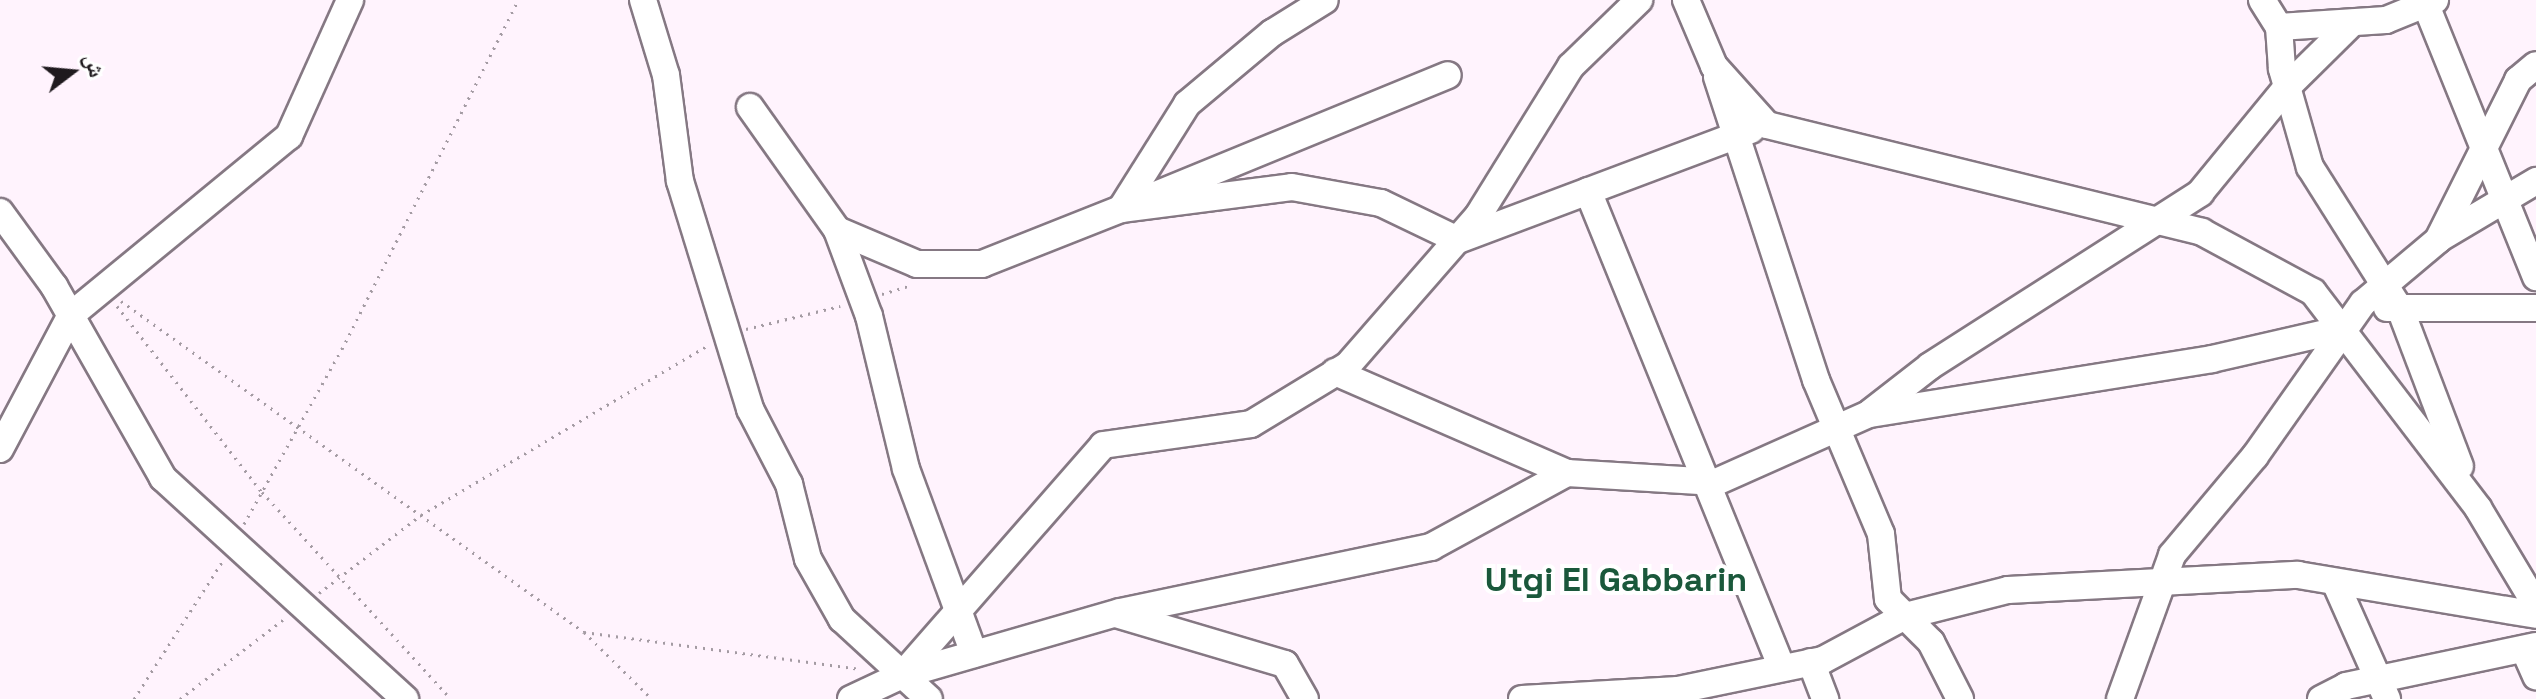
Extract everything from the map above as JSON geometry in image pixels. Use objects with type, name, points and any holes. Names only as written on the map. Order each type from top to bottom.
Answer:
[{"type":"street","points":[[0,449],[71,315],[102,287],[212,206],[289,136],[350,0]]},
{"type":"street","points":[[643,0],[666,75],[680,181],[758,429],[789,484],[816,578],[842,619],[929,699]]},
{"type":"street","points":[[1121,209],[1187,104],[1272,33],[1325,0]]},
{"type":"street","points":[[902,675],[959,615],[1103,445],[1251,424],[1335,372],[1458,240],[1571,66],[1639,0]]},
{"type":"street","points":[[1686,0],[1714,66],[1836,428],[1881,534],[1888,599],[1931,642],[1960,699]]},
{"type":"street","points":[[2262,0],[2279,27],[2287,87],[2310,167],[2401,311],[2478,508]]},
{"type":"street","points":[[2279,27],[2386,20],[2428,2],[2483,149],[2536,277]]},
{"type":"street","points":[[1869,414],[1930,366],[2200,193],[2287,87],[2352,23]]},
{"type":"street","points":[[2438,240],[2518,80],[2536,65]]},
{"type":"street","points":[[1714,66],[1767,125]]},
{"type":"street","points":[[837,230],[917,264],[982,264],[1448,75]]},
{"type":"street","points":[[750,107],[837,230],[863,300],[906,469],[974,654]]},
{"type":"street","points":[[1121,209],[1292,187],[1381,203],[1458,240],[1767,125],[2202,232],[2313,292],[2401,311],[2536,308]]},
{"type":"street","points":[[2120,699],[2172,555],[2255,456],[2363,303],[2384,282],[2438,240],[2502,195],[2536,181]]},
{"type":"street","points":[[1588,191],[1703,481],[1782,668]]},
{"type":"street","points":[[0,212],[71,315],[163,478],[405,699]]},
{"type":"street","points":[[2313,292],[2478,508],[2536,605]]},
{"type":"street","points":[[1335,372],[1567,473],[1716,482],[1869,414],[2212,359],[2343,329]]},
{"type":"street","points":[[851,699],[902,675],[1114,614],[1431,547],[1567,473]]},
{"type":"street","points":[[1522,699],[1741,688],[1782,668],[1811,662],[1905,616],[2008,590],[2298,575],[2536,615]]},
{"type":"street","points":[[2335,582],[2383,689]]},
{"type":"street","points":[[1114,614],[1285,664],[1305,699]]},
{"type":"street","points":[[2321,699],[2383,689],[2530,648],[2536,676]]},
{"type":"street","points":[[1811,662],[1825,699]]},
{"type":"path","points":[[134,699],[234,542],[298,428],[518,0]]},
{"type":"path","points":[[180,699],[421,515],[728,334],[923,282]]},
{"type":"path","points":[[102,287],[584,632],[652,699]]},
{"type":"path","points":[[102,287],[262,492],[451,699]]},
{"type":"path","points":[[584,632],[902,675]]},
{"type":"district","name":"Utgi El Gabbarin","points":[[1616,580]]}]
